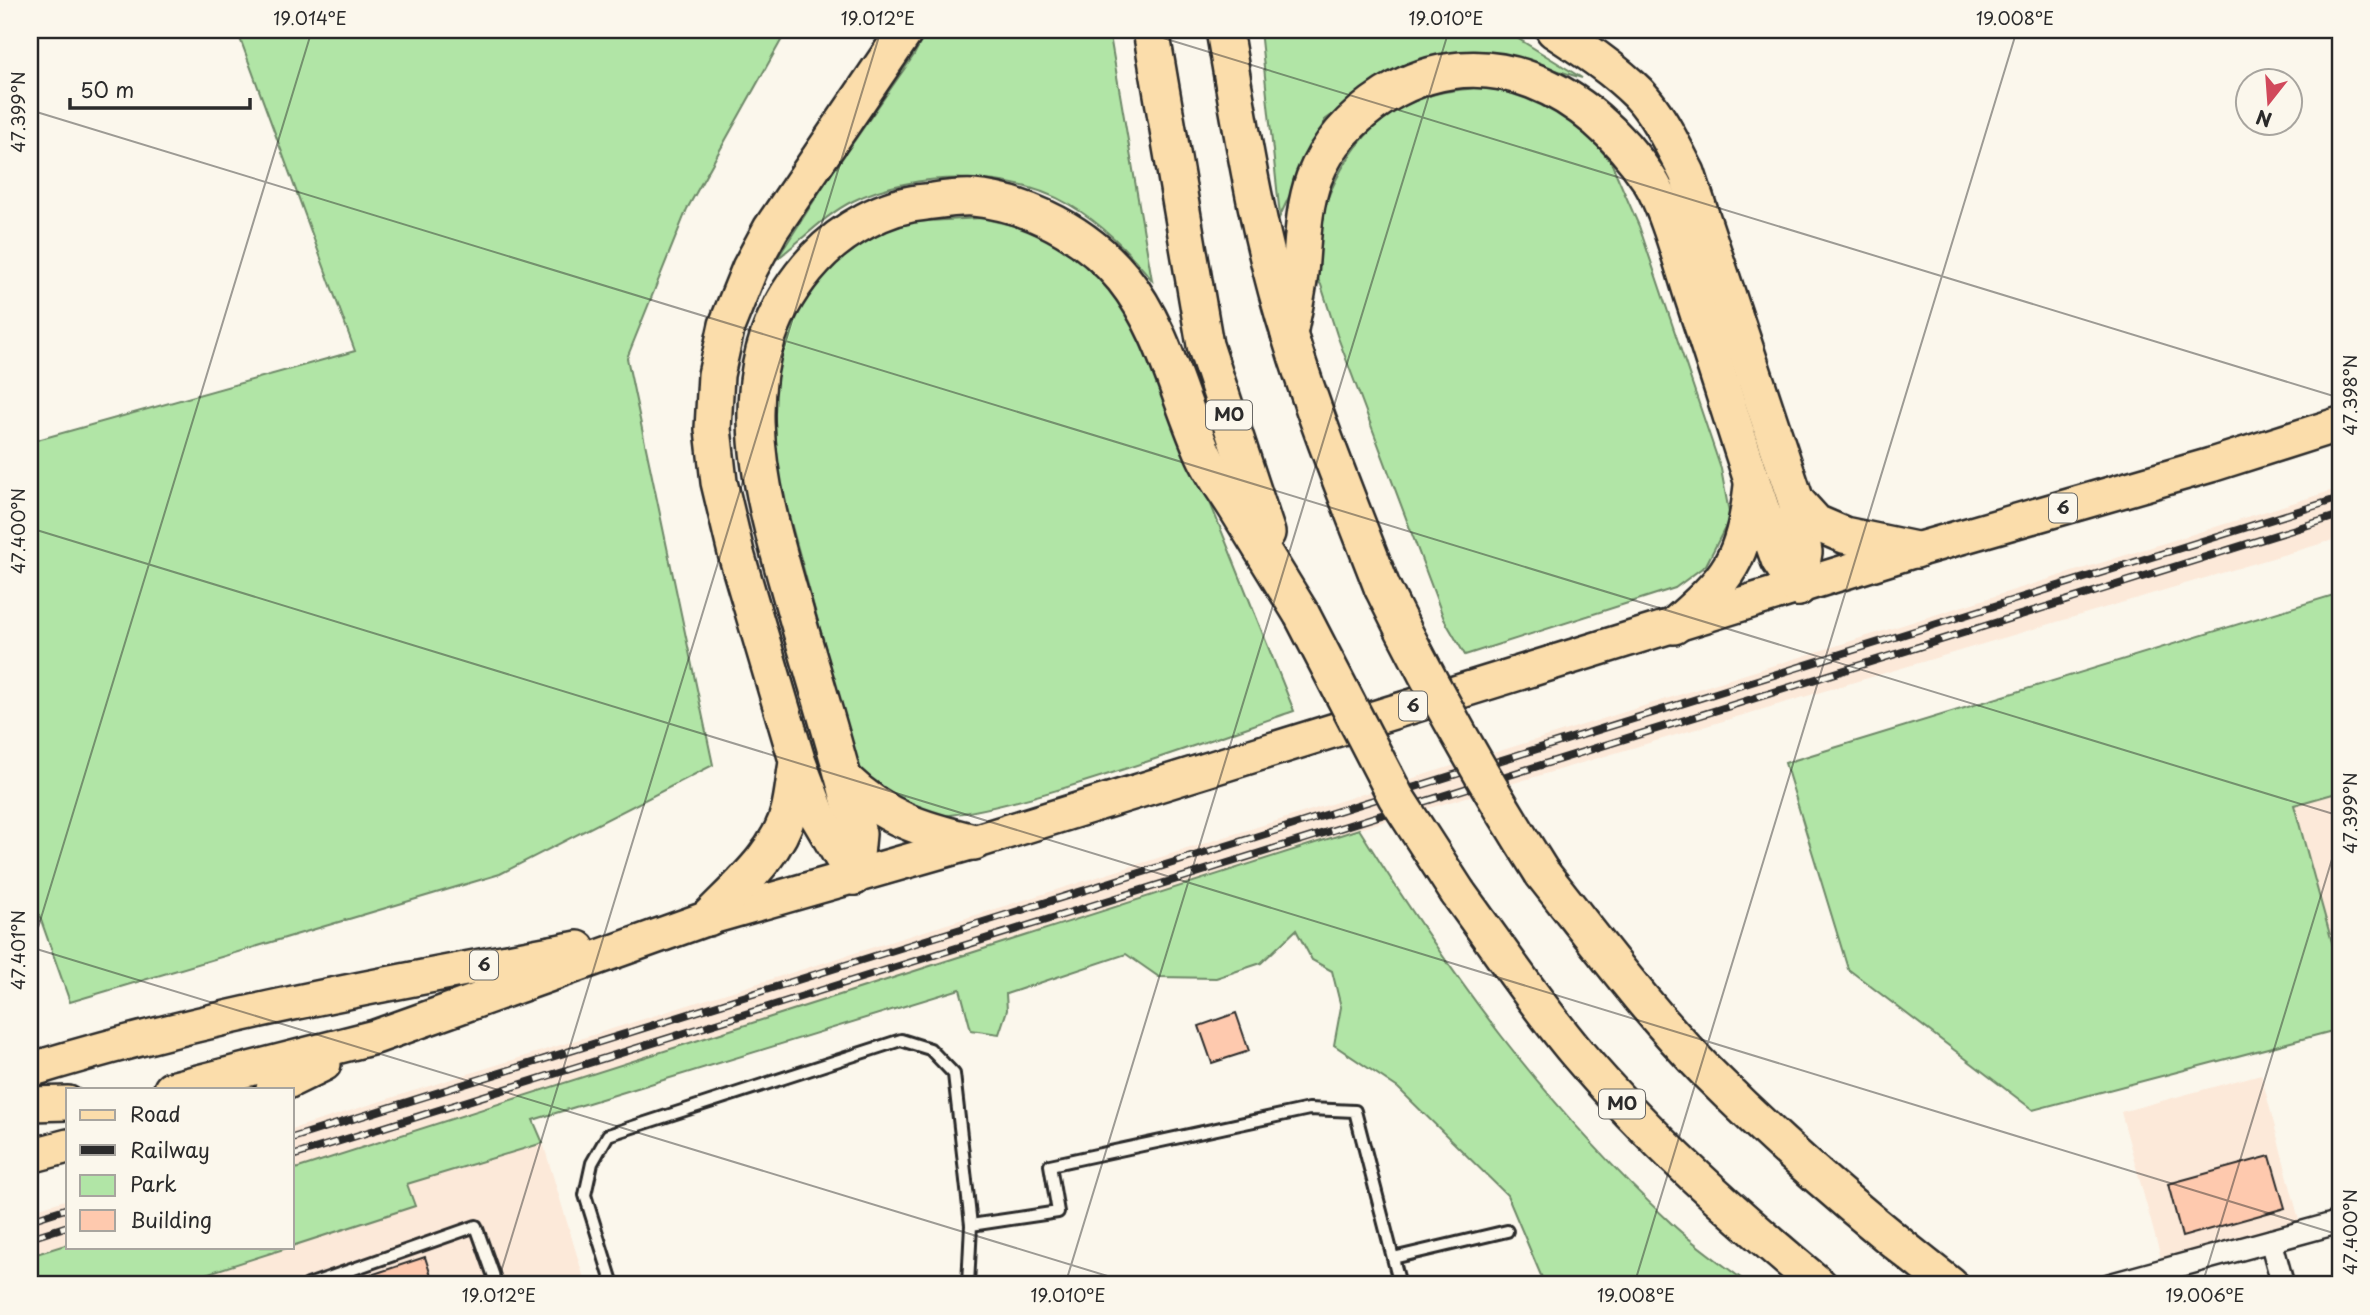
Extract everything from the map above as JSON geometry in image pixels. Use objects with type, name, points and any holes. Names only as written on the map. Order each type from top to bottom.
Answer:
[{"type":"highway","points":[[854,877],[819,818],[797,760],[737,557],[719,482],[713,429],[716,375],[727,326],[750,268],[771,229],[883,69],[906,30]]},
{"type":"highway","name":"M0","points":[[1152,30],[1205,345],[1270,543],[1302,615],[1396,797],[1458,893],[1575,1051],[1630,1112],[1721,1200],[1819,1285]]},
{"type":"highway","points":[[1224,30],[1247,166],[1289,334],[1320,429],[1382,587],[1430,685],[1484,782],[1542,873],[1622,973],[1708,1072],[1794,1155],[1950,1285]]},
{"type":"highway","points":[[1554,30],[1600,61],[1639,94],[1664,128],[1687,173],[1796,501],[1804,552],[1798,587]]},
{"type":"highway","points":[[1289,334],[1300,273],[1303,221],[1315,177],[1347,125],[1370,105],[1421,77],[1489,70],[1524,77],[1558,91],[1603,122],[1650,180],[1680,257],[1779,560],[1798,587]]},
{"type":"highway","points":[[854,877],[858,834],[845,780],[764,503],[755,443],[756,390],[764,351],[781,305],[802,274],[832,242],[876,216],[916,202],[971,198],[1007,205],[1080,238],[1123,279],[1148,320],[1168,360],[1205,458],[1302,615]]},
{"type":"highway","points":[[1674,626],[1711,594],[1737,558],[1748,524],[1752,479]]},
{"type":"highway","points":[[1796,501],[1815,523],[1844,535],[1916,550]]},
{"type":"highway","points":[[694,924],[754,871],[776,841],[789,813],[797,760]]},
{"type":"highway","points":[[845,780],[886,813],[922,830],[975,842]]},
{"type":"main road","name":"6","points":[[175,1088],[375,1037],[694,924],[975,842],[1916,550],[2340,424]]},
{"type":"main road","name":"6","points":[[30,1070],[110,1045],[352,989],[694,924]]},
{"type":"main road","points":[[275,1088],[375,1037]]},
{"type":"main road","points":[[30,1104],[66,1103]]},
{"type":"main road","points":[[30,1156],[66,1147]]},
{"type":"street","points":[[2109,1285],[2340,1222]]},
{"type":"street","points":[[2271,1241],[2284,1285]]},
{"type":"lane","points":[[613,1285],[585,1195],[592,1163],[608,1135],[901,1040],[930,1049],[954,1074],[971,1225],[968,1285]]},
{"type":"lane","points":[[971,1225],[1058,1212],[1049,1165],[1309,1109],[1355,1111],[1400,1285]]},
{"type":"lane","points":[[308,1285],[476,1226],[497,1285]]},
{"type":"lane","points":[[1393,1258],[1507,1231]]},
{"type":"shaded area","points":[[2340,488],[2340,538],[1359,829],[294,1169],[294,1128]]},
{"type":"shaded area","points":[[2340,792],[2340,971],[2294,805]]},
{"type":"shaded area","points":[[2261,1074],[2299,1220],[2161,1258],[2121,1112]]},
{"type":"shaded area","points":[[543,1143],[586,1285],[171,1285],[285,1248],[294,1248],[294,1245],[415,1206],[407,1184]]},
{"type":"shaded area","points":[[66,1200],[66,1245],[30,1256],[30,1211]]},
{"type":"green space","points":[[237,30],[787,30],[687,209],[627,358],[713,765],[500,874],[70,1002],[30,889],[30,442],[355,351]]},
{"type":"green space","points":[[927,30],[1109,30],[1152,280],[1114,239],[1070,205],[1019,185],[991,180],[933,180],[877,191],[843,206],[777,259],[827,180],[914,55]]},
{"type":"green space","points":[[1260,30],[1504,30],[1582,78],[1519,59],[1443,54],[1380,80],[1325,120],[1280,216]]},
{"type":"green space","points":[[1480,87],[1528,96],[1580,125],[1611,162],[1639,226],[1721,469],[1730,518],[1706,565],[1675,588],[1465,655],[1444,619],[1337,335],[1321,285],[1307,261],[1323,208],[1334,183],[1363,138],[1405,105],[1438,93]]},
{"type":"green space","points":[[981,218],[1050,234],[1120,295],[1147,346],[1294,711],[1159,758],[1040,795],[944,816],[917,814],[882,794],[857,764],[776,468],[771,404],[783,346],[807,293],[854,242],[911,222]]},
{"type":"green space","points":[[2340,593],[2340,792],[2294,805],[2340,971],[2340,1029],[2033,1110],[1848,969],[1785,763]]},
{"type":"green space","points":[[1359,829],[1464,987],[1541,1085],[1625,1178],[1671,1223],[1750,1285],[1545,1285],[1507,1195],[1398,1088],[1334,1045],[1341,1007],[1332,971],[1312,960],[1296,930],[1261,963],[1216,978],[1159,977],[1126,954],[1006,994],[1007,1010],[999,1034],[971,1030],[960,989],[533,1120],[543,1143],[407,1184],[415,1206],[294,1245],[294,1169]]},
{"type":"green space","points":[[66,1245],[66,1248],[287,1248],[171,1285],[30,1285],[30,1256]]},
{"type":"building","points":[[1236,1013],[1249,1051],[1212,1063],[1199,1026]]},
{"type":"building","points":[[2270,1156],[2285,1208],[2182,1237],[2168,1184]]},
{"type":"building","points":[[425,1257],[434,1285],[351,1285],[350,1282]]},
{"type":"railway","points":[[294,1137],[2340,498]]},
{"type":"railway","points":[[294,1155],[2340,515]]},
{"type":"railway","points":[[30,1220],[66,1209]]},
{"type":"railway","points":[[30,1238],[66,1227]]}]
